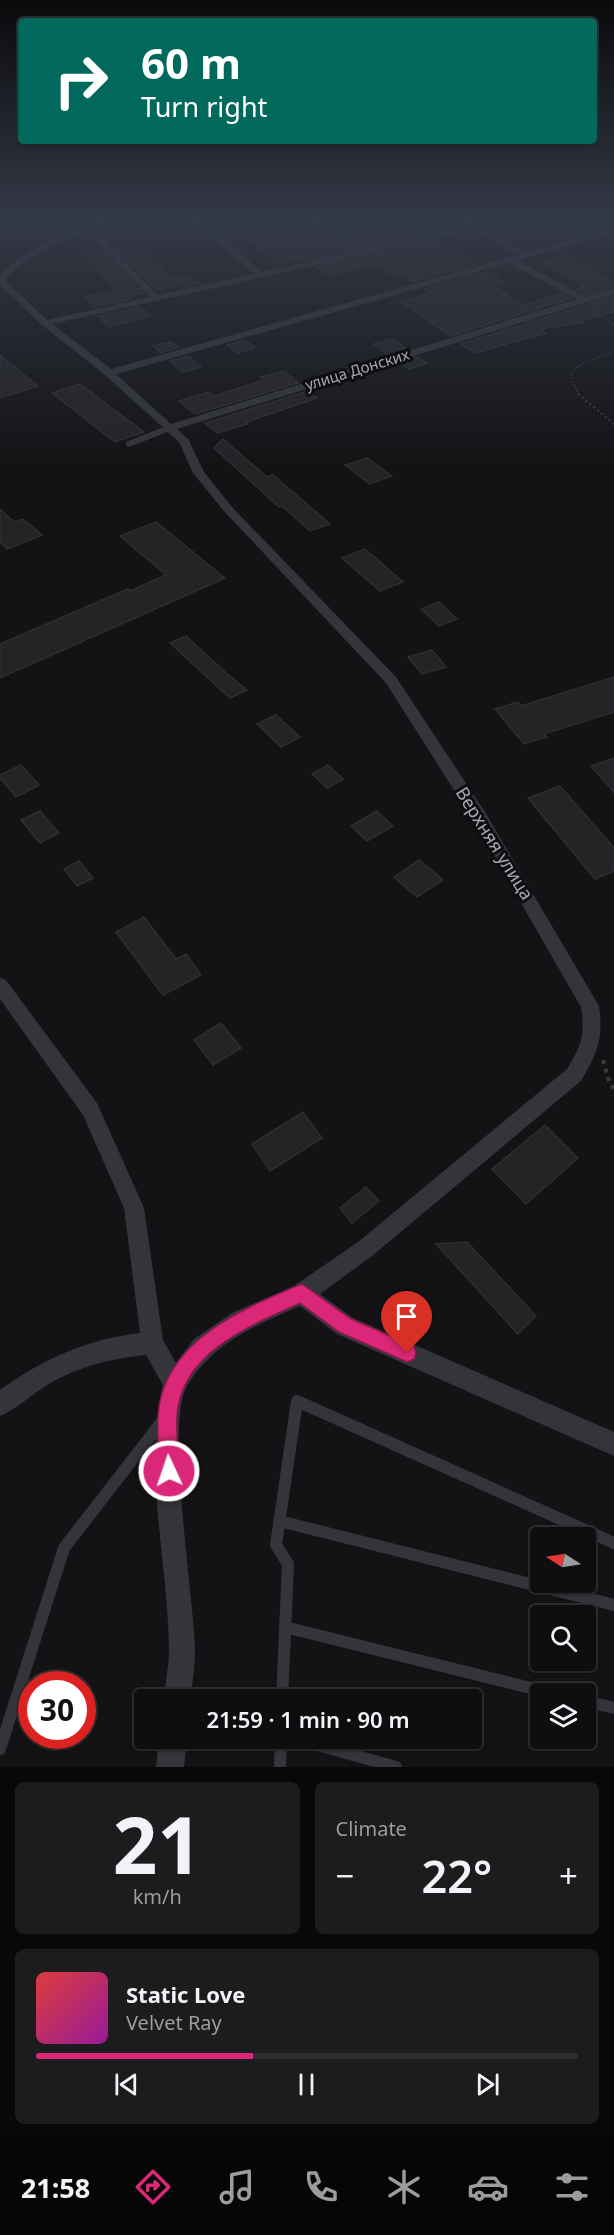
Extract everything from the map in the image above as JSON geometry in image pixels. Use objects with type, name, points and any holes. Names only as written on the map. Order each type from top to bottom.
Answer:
[{"type":"street","name":"Верхняя улица","points":[[21,299],[109,373],[184,441],[199,473],[227,508],[391,680],[479,816],[539,915],[590,1006],[592,1015],[594,1042],[574,1075],[365,1249],[302,1293],[240,1321],[202,1347],[175,1383]]},
{"type":"street","points":[[45,322],[139,299]]},
{"type":"street","points":[[109,373],[369,299]]},
{"type":"street","name":"улица Донских","points":[[169,428],[583,300]]},
{"type":"street","points":[[0,985],[90,1108],[134,1208],[152,1343],[175,1383],[168,1414],[167,1448],[182,1651],[178,1689]]},
{"type":"street","points":[[302,1293],[345,1326],[614,1444]]},
{"type":"street","points":[[0,1404],[27,1383],[65,1363],[101,1350],[152,1343]]},
{"type":"street","points":[[170,1767],[172,1749]]},
{"type":"lane","points":[[129,444],[169,428]]},
{"type":"lane","points":[[282,1689],[288,1564],[276,1545],[297,1401],[614,1543]]},
{"type":"lane","points":[[0,1749],[64,1548],[168,1414]]},
{"type":"lane","points":[[279,1521],[614,1605]]},
{"type":"lane","points":[[285,1627],[530,1688]]},
{"type":"lane","points":[[596,1704],[614,1708]]},
{"type":"lane","points":[[280,1749],[280,1767]]},
{"type":"lane","points":[[332,1749],[396,1767]]},
{"type":"path","points":[[583,300],[614,324]]},
{"type":"path","points":[[614,351],[578,366],[571,373],[570,384],[581,398],[614,424]]},
{"type":"building","points":[[87,299],[129,299],[93,307]]},
{"type":"building","points":[[409,299],[515,299],[525,305],[542,299],[566,299],[450,336],[401,302]]},
{"type":"building","points":[[603,299],[614,299],[614,312],[582,320],[584,322],[540,329],[546,333],[475,353],[461,344]]},
{"type":"building","points":[[140,307],[151,316],[108,327],[99,316]]},
{"type":"building","points":[[392,339],[407,349],[388,355],[373,344]]},
{"type":"building","points":[[245,340],[255,348],[237,353],[227,345]]},
{"type":"building","points":[[171,342],[179,347],[161,353],[153,346]]},
{"type":"building","points":[[0,355],[38,386],[0,398]]},
{"type":"building","points":[[189,356],[201,367],[182,372],[170,361]]},
{"type":"building","points":[[418,357],[427,363],[409,369],[400,363]]},
{"type":"building","points":[[284,371],[298,383],[195,414],[179,401],[209,392],[214,396],[264,380],[261,377]]},
{"type":"building","points":[[80,384],[144,432],[115,442],[52,393]]},
{"type":"building","points":[[308,391],[317,398],[246,422],[248,424],[217,433],[205,423]]},
{"type":"building","points":[[223,439],[267,477],[273,475],[330,524],[310,531],[282,506],[279,507],[214,448]]},
{"type":"building","points":[[367,458],[392,476],[370,484],[345,465]]},
{"type":"building","points":[[0,509],[14,522],[23,519],[42,535],[7,549],[0,542]]},
{"type":"building","points":[[156,522],[225,578],[0,678],[0,644],[166,575],[120,536]]},
{"type":"building","points":[[365,549],[403,582],[380,591],[342,558]]},
{"type":"building","points":[[439,602],[457,619],[439,626],[421,609]]},
{"type":"building","points":[[186,636],[247,690],[230,698],[170,643]]},
{"type":"building","points":[[432,650],[446,667],[422,674],[408,657]]},
{"type":"building","points":[[614,677],[614,712],[544,734],[547,737],[524,744],[495,709],[518,702],[521,706]]},
{"type":"building","points":[[276,715],[300,737],[281,747],[257,724]]},
{"type":"building","points":[[614,758],[614,792],[591,766]]},
{"type":"building","points":[[21,765],[39,785],[16,797],[0,775]]},
{"type":"building","points":[[328,765],[343,779],[327,788],[312,774]]},
{"type":"building","points":[[560,786],[614,848],[614,871],[595,879],[528,798]]},
{"type":"building","points":[[40,811],[59,833],[40,843],[21,820]]},
{"type":"building","points":[[377,811],[393,826],[367,841],[351,826]]},
{"type":"building","points":[[419,860],[443,880],[417,897],[394,877]]},
{"type":"building","points":[[79,861],[93,878],[77,886],[64,869]]},
{"type":"building","points":[[144,917],[176,959],[186,954],[201,975],[163,995],[116,932]]},
{"type":"building","points":[[221,1023],[241,1048],[213,1065],[194,1040]]},
{"type":"building","points":[[303,1112],[322,1138],[270,1171],[252,1144]]},
{"type":"building","points":[[545,1125],[578,1158],[526,1204],[492,1169]]},
{"type":"building","points":[[366,1187],[379,1201],[352,1223],[340,1208]]},
{"type":"building","points":[[467,1242],[536,1316],[518,1334],[436,1244]]},
{"type":"route","points":[[169,1471],[168,1414],[175,1383],[202,1347],[240,1321],[302,1293],[345,1326],[407,1353]]}]
